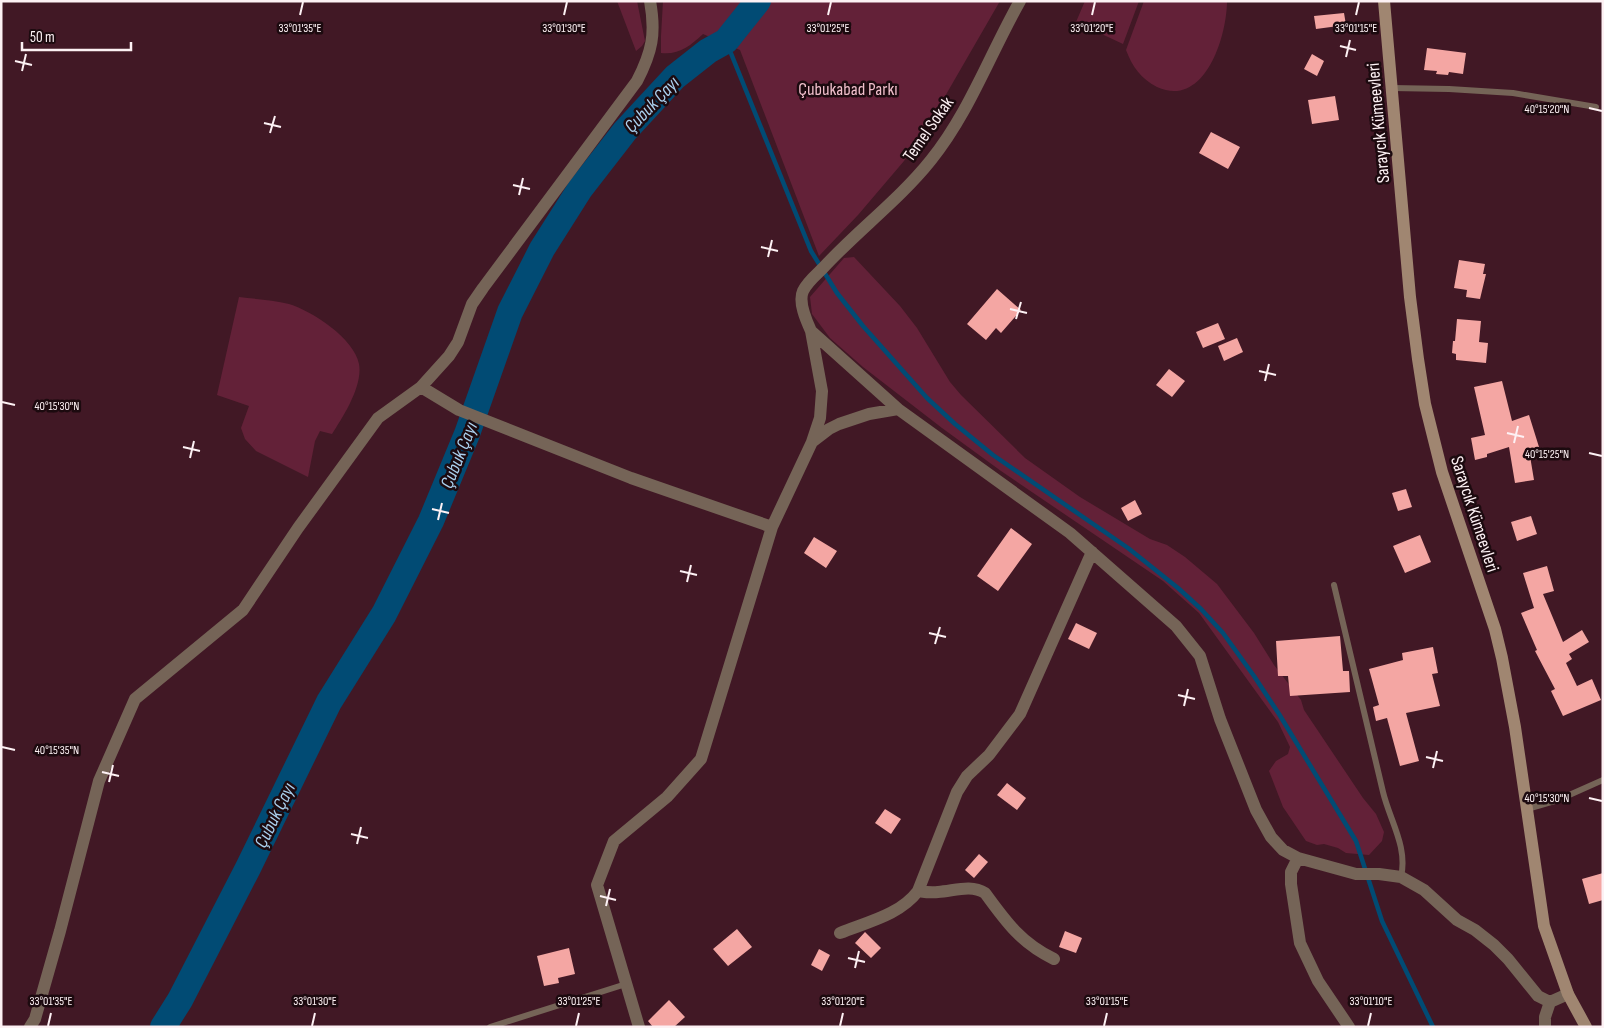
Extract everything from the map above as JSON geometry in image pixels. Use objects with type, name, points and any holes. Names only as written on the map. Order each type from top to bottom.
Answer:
[{"type":"main road","name":"Saraycık Kümeevleri","points":[[1384,1],[1410,298],[1425,404],[1442,472],[1495,629],[1502,658],[1516,727],[1544,926],[1568,994],[1586,1027]]},
{"type":"street","points":[[30,1027],[35,1019],[60,931],[99,781],[134,699],[243,610],[298,528],[378,418],[421,387],[458,342],[472,304],[636,81],[645,66],[653,42],[654,28],[650,1]]},
{"type":"street","name":"Temel Sokak","points":[[811,330],[802,302],[804,290],[835,254],[923,169],[945,142],[957,123],[1020,1]]},
{"type":"street","points":[[811,330],[898,409],[1070,533],[1176,626],[1200,656],[1220,719],[1256,810],[1271,837],[1284,850],[1298,858],[1356,874],[1379,874],[1401,877],[1424,890],[1456,920],[1475,930],[1494,945],[1538,996],[1550,1002]]},
{"type":"street","points":[[639,1027],[597,885],[614,842],[666,797],[701,759],[772,528],[812,442],[820,418],[822,391],[811,330]]},
{"type":"street","points":[[421,387],[459,410],[631,478],[772,528]]},
{"type":"street","points":[[812,442],[829,428],[838,424],[869,414],[898,409]]},
{"type":"street","points":[[840,933],[900,908],[918,891],[957,792],[967,776],[989,755],[1020,714],[1092,552]]},
{"type":"street","points":[[1298,858],[1292,872],[1291,884],[1300,943],[1318,981],[1349,1027]]},
{"type":"street","points":[[918,891],[936,893],[972,888],[980,890],[985,893],[1020,937],[1054,960]]},
{"type":"street","points":[[1545,1027],[1545,1017],[1550,1002],[1568,994]]},
{"type":"lane","points":[[1392,88],[1513,93],[1596,107]]},
{"type":"lane","points":[[1334,585],[1384,795],[1401,846],[1403,860],[1401,877]]},
{"type":"lane","points":[[1527,809],[1558,800],[1603,780]]},
{"type":"lane","points":[[490,1027],[626,984]]},
{"type":"green space","points":[[617,1],[637,1],[645,41],[636,51]]},
{"type":"green space","name":"Çubukabad Parkı","points":[[663,1],[1000,1],[944,98],[904,161],[858,215],[819,256],[740,50],[703,34],[684,49],[673,53],[661,53]]},
{"type":"green space","points":[[1085,1],[1139,1],[1123,44],[1076,22]]},
{"type":"green space","points":[[1144,1],[1227,1],[1223,32],[1218,49],[1200,79],[1188,88],[1174,91],[1157,87],[1138,72],[1131,61],[1126,50]]},
{"type":"green space","points":[[854,257],[900,306],[917,328],[950,382],[961,395],[1025,458],[1080,497],[1150,539],[1167,545],[1185,557],[1217,584],[1301,700],[1304,710],[1363,798],[1376,814],[1384,832],[1382,841],[1369,855],[1346,853],[1338,848],[1324,844],[1317,845],[1306,841],[1283,807],[1269,771],[1276,761],[1288,754],[1290,747],[1278,722],[1199,613],[1163,581],[1001,471],[942,428],[863,367],[830,338],[812,314],[810,297],[844,258]]},
{"type":"green space","points":[[239,297],[289,304],[309,313],[341,335],[356,354],[359,373],[355,391],[332,434],[320,431],[315,441],[308,477],[256,451],[245,439],[241,428],[249,406],[217,395]]},
{"type":"water","points":[[747,1],[772,1],[737,48],[719,37]]},
{"type":"building","points":[[1344,13],[1346,25],[1316,29],[1314,16]]},
{"type":"building","points":[[1427,48],[1466,53],[1463,74],[1449,72],[1448,75],[1436,74],[1437,71],[1424,70]]},
{"type":"building","points":[[1312,54],[1324,61],[1317,76],[1304,69]]},
{"type":"building","points":[[1335,96],[1339,120],[1312,124],[1308,100]]},
{"type":"building","points":[[1211,132],[1240,147],[1228,169],[1199,153]]},
{"type":"building","points":[[1459,260],[1485,264],[1483,274],[1486,274],[1480,299],[1466,297],[1467,290],[1454,288]]},
{"type":"building","points":[[997,289],[1021,310],[1001,333],[996,328],[986,340],[967,324]]},
{"type":"building","points":[[1457,319],[1481,321],[1479,342],[1488,343],[1486,363],[1456,360],[1456,354],[1452,353]]},
{"type":"building","points":[[1218,323],[1225,339],[1203,348],[1196,332]]},
{"type":"building","points":[[1237,338],[1243,352],[1224,361],[1218,346]]},
{"type":"building","points":[[1169,369],[1185,381],[1172,397],[1156,385]]},
{"type":"building","points":[[1502,381],[1512,421],[1529,415],[1539,447],[1529,450],[1534,480],[1515,483],[1509,447],[1475,460],[1471,438],[1485,435],[1474,387]]},
{"type":"building","points":[[1406,489],[1412,507],[1398,511],[1392,493]]},
{"type":"building","points":[[1135,500],[1142,514],[1128,521],[1121,508]]},
{"type":"building","points":[[1531,516],[1537,534],[1517,541],[1511,522]]},
{"type":"building","points":[[1011,528],[1032,544],[998,591],[977,576]]},
{"type":"building","points":[[1420,535],[1431,562],[1405,573],[1393,546]]},
{"type":"building","points":[[814,537],[837,551],[826,568],[804,553]]},
{"type":"building","points":[[1547,566],[1554,591],[1543,594],[1563,642],[1582,630],[1589,642],[1569,654],[1572,659],[1566,663],[1577,686],[1592,679],[1601,700],[1563,716],[1551,691],[1555,689],[1535,651],[1537,650],[1521,613],[1534,608],[1523,573]]},
{"type":"building","points":[[1076,623],[1097,633],[1089,649],[1068,639]]},
{"type":"building","points":[[1340,636],[1343,671],[1349,671],[1350,692],[1290,696],[1288,676],[1278,676],[1276,641]]},
{"type":"building","points":[[1433,647],[1438,673],[1432,674],[1440,706],[1406,713],[1419,761],[1400,766],[1387,718],[1376,721],[1373,707],[1379,705],[1369,669],[1403,660],[1402,653]]},
{"type":"building","points":[[1007,783],[1026,798],[1017,810],[997,795]]},
{"type":"building","points":[[885,809],[901,819],[891,834],[875,823]]},
{"type":"building","points":[[979,854],[988,862],[974,878],[965,870]]},
{"type":"building","points":[[1603,873],[1603,900],[1589,904],[1582,879]]},
{"type":"building","points":[[737,929],[752,947],[728,966],[713,949]]},
{"type":"building","points":[[1065,931],[1082,938],[1076,953],[1059,947]]},
{"type":"building","points":[[865,932],[881,948],[871,958],[855,943]]},
{"type":"building","points":[[569,948],[575,974],[558,978],[559,983],[544,986],[537,956]]},
{"type":"building","points":[[819,949],[830,955],[822,971],[811,965]]},
{"type":"building","points":[[669,1000],[685,1017],[674,1027],[653,1027],[648,1021]]},
{"type":"waterway","name":"Çubuk Çayı","points":[[163,1027],[180,1000],[248,868],[329,702],[384,614],[431,521],[467,434],[510,312],[542,249],[580,189],[625,131],[675,77],[708,51],[726,41],[758,1]]},
{"type":"waterway","points":[[726,41],[811,251],[837,293],[863,326],[927,398],[955,424],[993,455],[1128,548],[1178,588],[1223,633],[1254,676],[1356,841],[1382,921],[1433,1027]]}]
